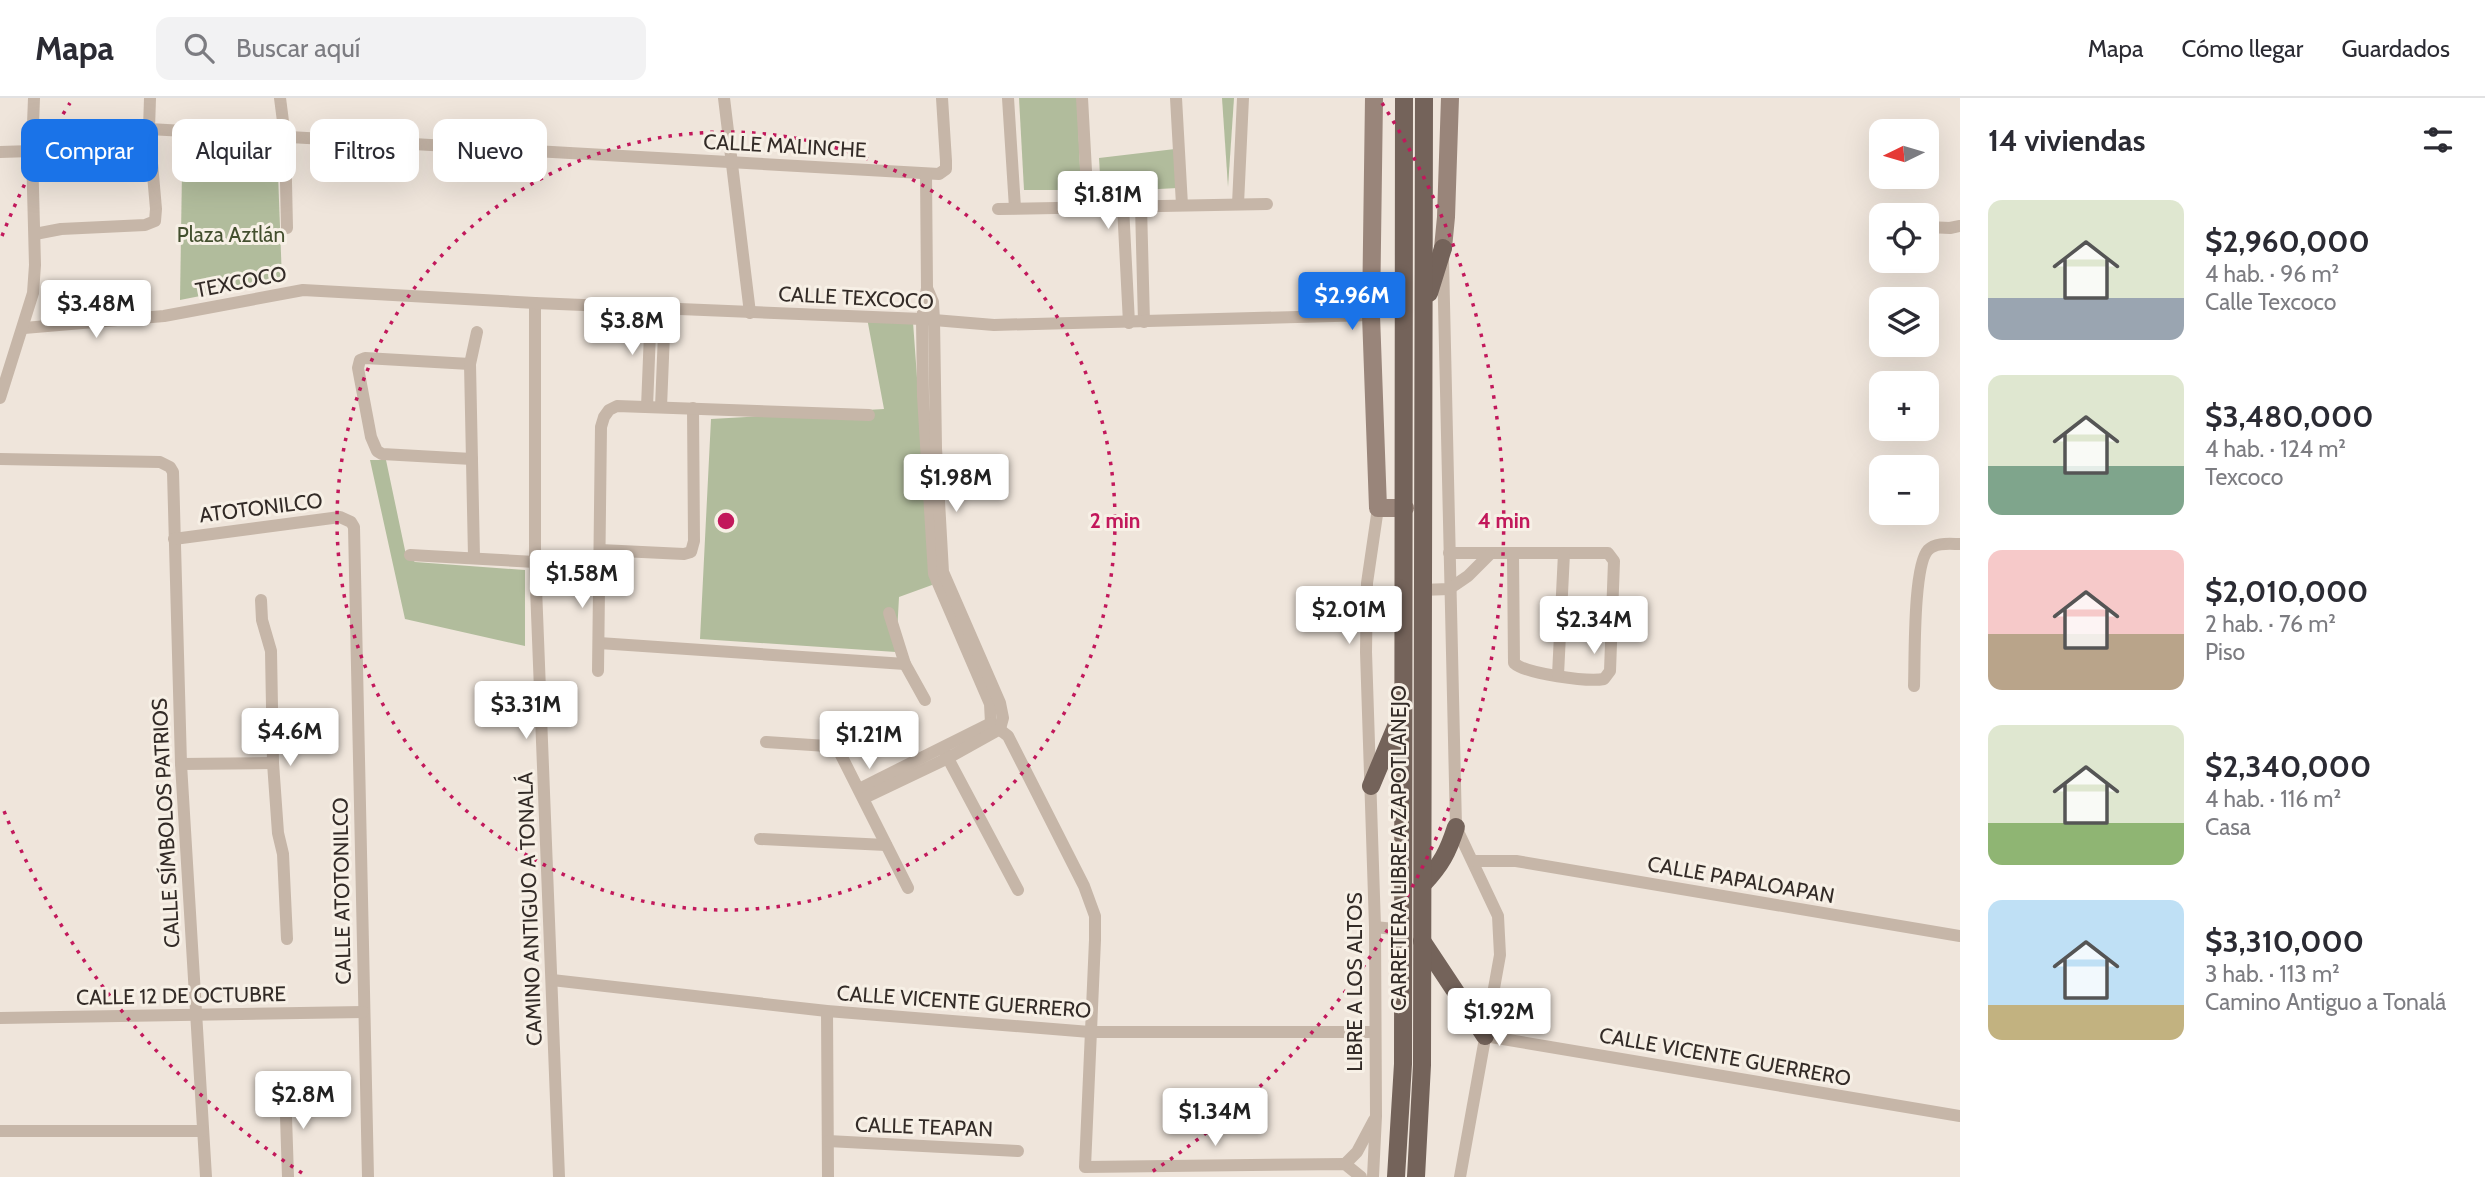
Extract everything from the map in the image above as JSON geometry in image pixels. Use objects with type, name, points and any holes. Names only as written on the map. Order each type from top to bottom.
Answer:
[{"type":"main road","name":"CARRETERA LIBRE A ZAPOTLANEJO","points":[[1396,1177],[1403,1064],[1404,98]]},
{"type":"main road","name":"CARRETERA LIBRE A ZAPOTLANEJO","points":[[1416,1177],[1422,1065],[1424,98]]},
{"type":"main road","points":[[1423,313],[1443,248]]},
{"type":"main road","points":[[1371,786],[1404,707]]},
{"type":"main road","points":[[1423,884],[1440,866],[1456,827]]},
{"type":"main road","points":[[1422,941],[1485,1036]]},
{"type":"street","points":[[33,119],[34,98]]},
{"type":"street","points":[[149,119],[150,98]]},
{"type":"street","points":[[280,98],[283,119]]},
{"type":"street","points":[[724,98],[750,313]]},
{"type":"street","name":"CALLE MALINCHE","points":[[296,138],[939,174],[946,169],[942,98]]},
{"type":"street","points":[[1008,98],[1015,208]]},
{"type":"street","points":[[1082,98],[1088,207]]},
{"type":"street","points":[[1176,98],[1182,205]]},
{"type":"street","points":[[1238,204],[1243,98]]},
{"type":"street","points":[[1374,98],[1371,315],[1378,508],[1405,508]]},
{"type":"street","points":[[1450,98],[1443,248],[1456,827],[1498,916],[1500,955],[1460,1177]]},
{"type":"street","points":[[0,152],[21,151]]},
{"type":"street","points":[[926,174],[928,320],[924,410],[934,574],[990,704],[995,726],[1008,736],[1095,916],[1085,1167],[1345,1164],[1361,1177]]},
{"type":"street","points":[[0,398],[33,293],[33,182]]},
{"type":"street","points":[[34,234],[61,229],[145,225],[155,221],[154,182]]},
{"type":"street","points":[[286,182],[288,228]]},
{"type":"street","points":[[998,209],[1267,204]]},
{"type":"street","points":[[1123,206],[1129,323]]},
{"type":"street","points":[[1141,206],[1144,322]]},
{"type":"street","points":[[1939,228],[1960,226]]},
{"type":"street","name":"TEXCOCO","points":[[24,328],[164,316],[303,290],[341,290]]},
{"type":"street","name":"CALLE TEXCOCO","points":[[341,290],[535,303],[994,325],[1371,315]]},
{"type":"street","name":"CAMINO ANTIGUO A TONALÁ","points":[[535,303],[535,562],[559,1177]]},
{"type":"street","points":[[647,407],[651,308]]},
{"type":"street","points":[[661,407],[665,309]]},
{"type":"street","points":[[474,557],[470,364],[477,332]]},
{"type":"street","points":[[470,364],[365,358],[360,360],[358,368],[377,451],[472,459]]},
{"type":"street","points":[[598,671],[601,427],[609,410],[617,406],[869,415]]},
{"type":"street","points":[[600,550],[684,554],[691,552],[694,541],[694,408]]},
{"type":"street","name":"CALLE SÍMBOLOS PATRIOS","points":[[0,459],[160,462],[170,467],[174,478],[181,764],[206,1177]]},
{"type":"street","name":"LIBRE A LOS ALTOS","points":[[1373,1177],[1376,1116],[1375,927],[1366,652],[1367,583],[1378,508]]},
{"type":"street","name":"ATOTONILCO","points":[[174,539],[340,517],[351,522]]},
{"type":"street","name":"CALLE ATOTONILCO","points":[[351,522],[355,533],[368,1177]]},
{"type":"street","points":[[1914,686],[1917,604],[1922,561],[1926,551],[1933,546],[1960,544]]},
{"type":"street","points":[[1449,553],[1489,555],[1513,554],[1564,553],[1604,551],[1612,556],[1610,671],[1604,679],[1558,675],[1521,668],[1514,663],[1513,554]]},
{"type":"street","points":[[1558,675],[1564,553]]},
{"type":"street","points":[[410,555],[535,562]]},
{"type":"street","points":[[1422,590],[1449,589],[1468,576],[1489,555]]},
{"type":"street","points":[[261,600],[262,620],[271,651],[274,763],[278,833],[283,854],[287,939]]},
{"type":"street","points":[[889,613],[905,664],[925,700]]},
{"type":"street","points":[[599,643],[905,664]]},
{"type":"street","points":[[862,793],[995,726]]},
{"type":"street","points":[[766,742],[827,746],[834,748],[844,758],[908,888]]},
{"type":"street","points":[[946,753],[1018,890]]},
{"type":"street","points":[[181,764],[274,763]]},
{"type":"street","points":[[760,839],[886,845]]},
{"type":"street","name":"CALLE PAPALOAPAN","points":[[1474,861],[1516,861],[1960,936]]},
{"type":"street","points":[[1375,927],[1403,930]]},
{"type":"street","name":"CALLE VICENTE GUERRERO","points":[[552,980],[827,1011],[1090,1032],[1374,1032]]},
{"type":"street","points":[[827,1011],[828,1177]]},
{"type":"street","name":"CALLE 12 DE OCTUBRE","points":[[0,1018],[363,1012]]},
{"type":"street","name":"CALLE VICENTE GUERRERO","points":[[1485,1036],[1960,1116]]},
{"type":"street","points":[[285,1086],[288,1177]]},
{"type":"street","points":[[1345,1164],[1357,1152],[1376,1116]]},
{"type":"street","points":[[0,1131],[203,1131]]},
{"type":"street","name":"CALLE TEAPAN","points":[[828,1141],[1018,1151]]},
{"type":"green space","points":[[1019,98],[1077,98],[1081,190],[1024,190]]},
{"type":"green space","points":[[1222,98],[1234,98],[1228,187]]},
{"type":"green space","points":[[1175,149],[1178,188],[1101,192],[1099,158]]},
{"type":"green space","name":"Plaza Aztlán","points":[[182,182],[278,182],[282,280],[180,300]]},
{"type":"green space","points":[[867,318],[913,322],[932,585],[899,597],[896,652],[700,639],[711,419],[884,409]]},
{"type":"green space","points":[[370,460],[386,460],[406,555],[415,562],[525,570],[525,646],[405,619]]}]
